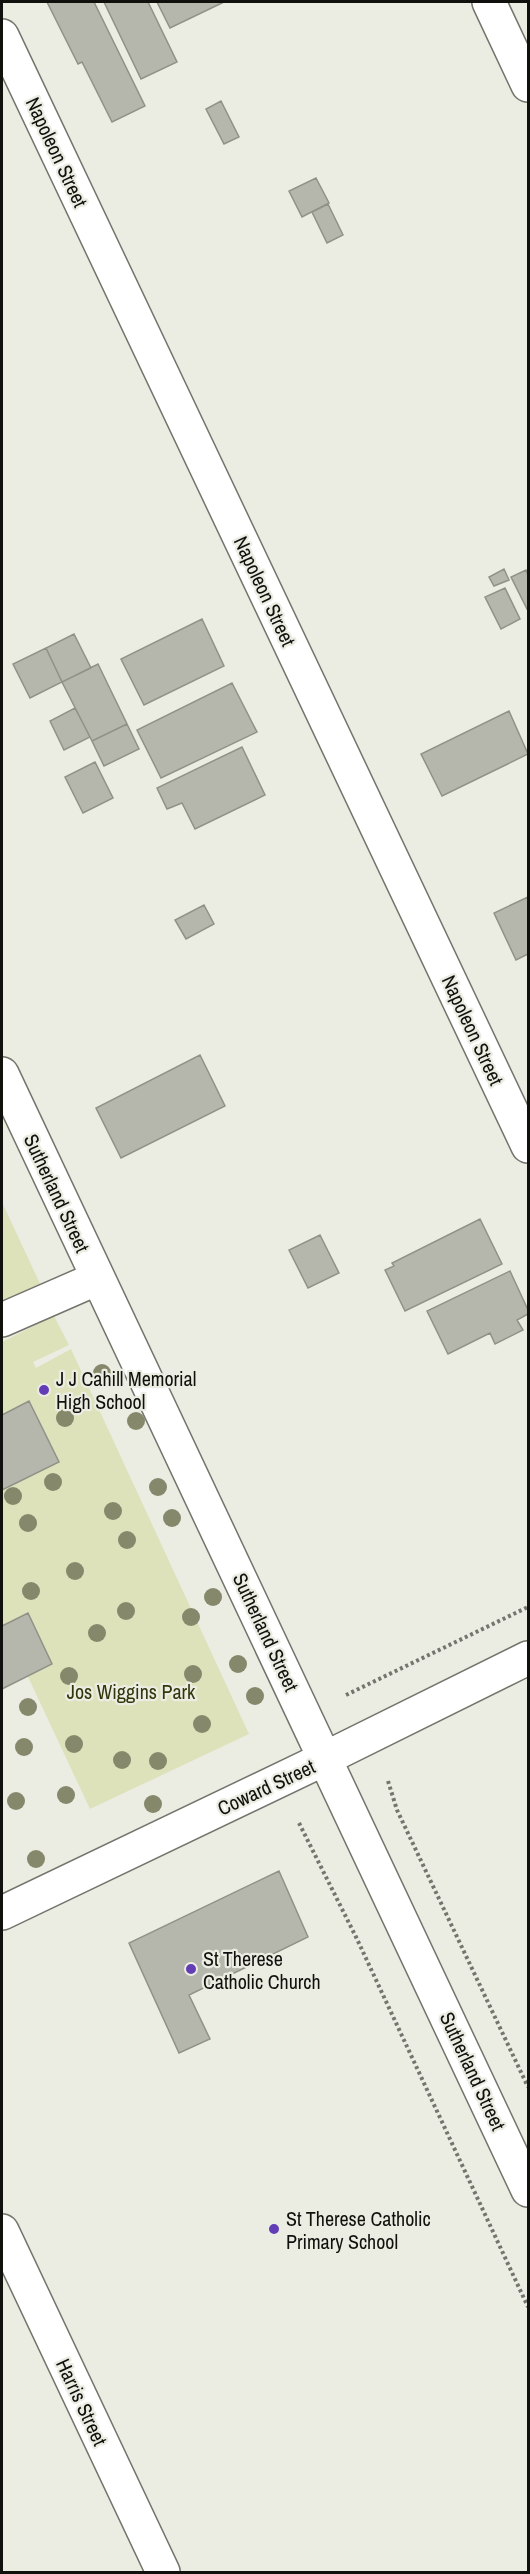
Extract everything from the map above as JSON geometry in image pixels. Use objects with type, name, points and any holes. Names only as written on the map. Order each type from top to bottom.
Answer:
[{"type":"street","points":[[489,2],[528,85]]},
{"type":"street","name":"Napoleon Street","points":[[2,36],[528,1146]]},
{"type":"street","name":"Sutherland Street","points":[[2,1074],[528,2190]]},
{"type":"street","points":[[2,1320],[98,1278]]},
{"type":"street","name":"Coward Street","points":[[2,1912],[326,1758],[528,1658]]},
{"type":"street","name":"Harris Street","points":[[2,2231],[163,2572]]},
{"type":"path","points":[[346,1695],[528,1607]]},
{"type":"path","points":[[388,1781],[397,1810],[528,2086]]},
{"type":"path","points":[[299,1823],[357,1939],[528,2307]]},
{"type":"green space","points":[[2,1202],[42,1288],[2,1307]]},
{"type":"green space","name":"Jos Wiggins Park","points":[[54,1316],[69,1345],[33,1362],[36,1368],[71,1349],[249,1734],[90,1809],[14,1647],[27,1613],[2,1626],[2,1490],[59,1461],[29,1401],[2,1415],[2,1342]]},
{"type":"building","points":[[47,2],[94,2],[145,106],[112,122],[82,62],[78,64]]},
{"type":"building","points":[[104,2],[148,2],[177,62],[141,79]]},
{"type":"building","points":[[157,2],[221,2],[222,3],[170,28]]},
{"type":"building","points":[[221,101],[239,137],[224,144],[206,109]]},
{"type":"building","points":[[316,178],[329,203],[302,217],[289,191]]},
{"type":"building","points":[[328,204],[343,235],[327,243],[312,212]]},
{"type":"building","points":[[504,569],[509,580],[494,586],[489,577]]},
{"type":"building","points":[[526,570],[528,575],[527,609],[511,577]]},
{"type":"building","points":[[505,588],[520,619],[501,629],[485,597]]},
{"type":"building","points":[[202,619],[224,666],[144,705],[121,659]]},
{"type":"building","points":[[74,634],[91,668],[62,682],[46,648]]},
{"type":"building","points":[[46,648],[62,682],[30,698],[13,664]]},
{"type":"building","points":[[98,664],[127,724],[92,741],[62,682]]},
{"type":"building","points":[[232,683],[257,732],[161,778],[137,730]]},
{"type":"building","points":[[75,708],[90,737],[64,750],[50,721]]},
{"type":"building","points":[[509,711],[528,754],[442,796],[421,754]]},
{"type":"building","points":[[127,724],[139,749],[104,766],[92,741]]},
{"type":"building","points":[[242,747],[265,795],[195,829],[182,803],[167,809],[157,788]]},
{"type":"building","points":[[95,762],[113,798],[83,813],[65,777]]},
{"type":"building","points":[[528,897],[528,954],[516,960],[494,913]]},
{"type":"building","points":[[204,905],[214,924],[186,939],[175,920]]},
{"type":"building","points":[[200,1055],[225,1106],[121,1158],[96,1108]]},
{"type":"building","points":[[480,1219],[502,1264],[405,1311],[385,1270],[394,1266],[392,1263]]},
{"type":"building","points":[[320,1235],[339,1273],[308,1288],[289,1250]]},
{"type":"building","points":[[510,1271],[528,1310],[528,1314],[517,1320],[523,1330],[495,1344],[490,1333],[448,1354],[427,1311]]},
{"type":"building","points":[[29,1401],[59,1462],[2,1490],[2,1415]]},
{"type":"building","points":[[28,1613],[52,1664],[2,1689],[2,1626]]},
{"type":"building","name":"St Therese Catholic Church","points":[[279,1871],[308,1937],[189,1995],[210,2039],[179,2053],[129,1943]]},
{"type":"place","name":"J J Cahill Memorial High School","points":[[44,1390]]},
{"type":"place","name":"St Therese Catholic Church","points":[[191,1969]]},
{"type":"place","name":"St Therese Catholic Primary School","points":[[274,2229]]}]
